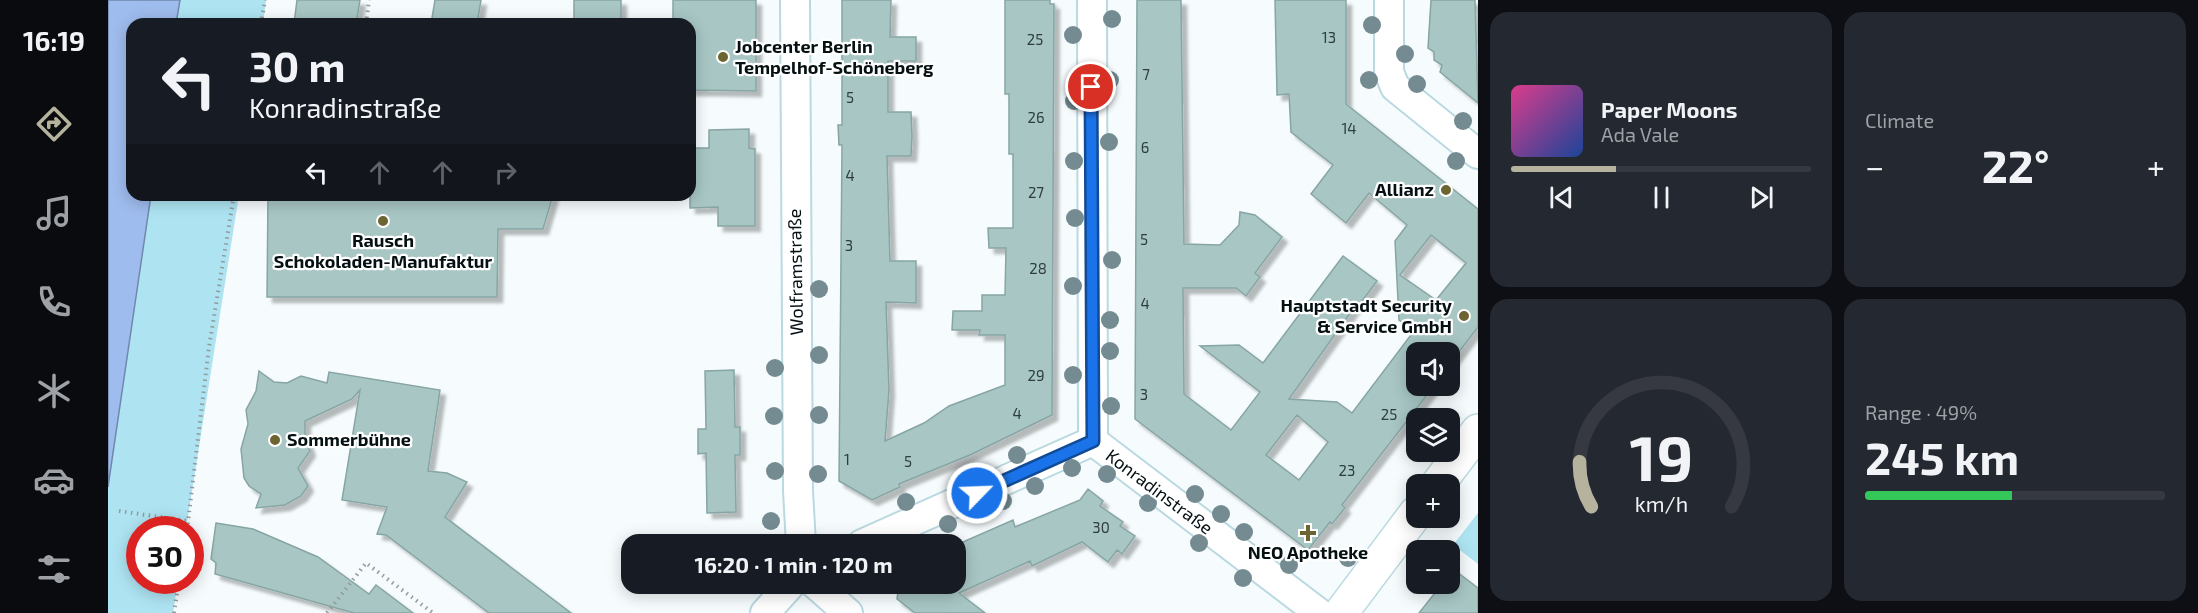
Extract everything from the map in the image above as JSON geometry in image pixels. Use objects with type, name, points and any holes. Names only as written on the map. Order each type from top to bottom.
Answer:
[{"type":"main road","points":[[1446,474],[1478,431]]},
{"type":"main road","points":[[1341,613],[1406,526]]},
{"type":"street","name":"Wolframstraße","points":[[795,0],[798,491],[800,534]]},
{"type":"street","name":"Konradinstraße","points":[[1092,0],[1093,441],[1319,613]]},
{"type":"street","points":[[1389,0],[1389,72],[1395,87],[1478,154]]},
{"type":"street","points":[[884,534],[1093,441]]},
{"type":"street","points":[[765,613],[782,594]]},
{"type":"street","points":[[826,594],[848,613]]},
{"type":"path","points":[[262,18],[265,0]]},
{"type":"path","points":[[367,18],[369,0]]},
{"type":"path","points":[[189,516],[209,347],[233,201]]},
{"type":"path","points":[[119,511],[154,516]]},
{"type":"path","points":[[327,613],[366,564],[433,613]]},
{"type":"path","points":[[174,613],[177,594]]},
{"type":"shaded area","points":[[108,0],[180,0],[177,18],[126,18],[126,201],[150,201],[108,487]]},
{"type":"shaded area","points":[[180,0],[266,0],[264,18],[177,18]]},
{"type":"shaded area","points":[[150,201],[238,201],[188,516],[126,516],[126,594],[176,594],[173,613],[108,613],[108,487]]},
{"type":"shaded area","points":[[1478,513],[1478,564],[1460,550],[1460,540],[1457,540]]},
{"type":"building","points":[[297,0],[360,0],[357,18],[295,18]]},
{"type":"building","points":[[435,0],[481,0],[478,18],[432,18]]},
{"type":"building","points":[[574,0],[621,0],[621,18],[574,18]]},
{"type":"building","name":"Jobcenter Berlin Tempelhof-Schöneberg","points":[[673,0],[756,0],[756,91],[696,90],[696,18],[673,18]]},
{"type":"building","points":[[842,0],[891,0],[890,37],[916,37],[916,61],[888,61],[888,112],[911,112],[912,136],[911,156],[887,156],[890,261],[916,261],[916,303],[886,302],[889,390],[885,441],[924,423],[949,406],[1005,385],[1005,335],[979,335],[980,330],[952,330],[953,311],[982,311],[982,295],[1005,295],[1006,248],[989,248],[988,228],[1013,228],[1013,154],[1009,154],[1009,94],[1005,94],[1005,0],[1050,0],[1050,4],[1054,4],[1052,415],[970,455],[899,484],[900,487],[872,500],[839,481],[842,145],[839,145],[838,125],[842,125]]},
{"type":"building","points":[[1137,0],[1181,0],[1184,244],[1220,245],[1239,225],[1240,212],[1255,215],[1282,237],[1255,273],[1260,277],[1246,296],[1236,288],[1183,288],[1184,394],[1231,430],[1260,392],[1200,346],[1239,345],[1263,363],[1343,256],[1377,281],[1360,304],[1358,302],[1289,399],[1337,402],[1352,413],[1414,331],[1399,320],[1395,241],[1407,225],[1369,193],[1346,223],[1311,194],[1333,165],[1291,132],[1289,94],[1277,95],[1275,0],[1346,0],[1346,104],[1478,209],[1478,327],[1460,351],[1460,342],[1406,342],[1406,396],[1426,396],[1417,408],[1406,408],[1406,422],[1342,505],[1345,508],[1332,524],[1330,522],[1308,550],[1135,419]],"holes":[[[1431,235],[1466,263],[1436,300],[1400,275]],[[1297,415],[1328,442],[1299,480],[1266,455]]]},
{"type":"building","points":[[1431,0],[1475,0],[1478,103],[1440,72],[1442,65],[1434,60],[1434,52],[1428,48]]},
{"type":"building","points":[[749,129],[749,148],[755,149],[755,226],[718,226],[718,207],[690,208],[690,201],[696,201],[696,148],[709,148],[709,130]]},
{"type":"building","name":"Rausch Schokoladen-Manufaktur","points":[[268,201],[551,201],[543,229],[498,229],[497,297],[267,297]]},
{"type":"building","points":[[734,370],[735,427],[740,427],[740,455],[735,455],[736,512],[707,513],[706,453],[698,454],[698,429],[706,429],[705,371]]},
{"type":"building","points":[[259,371],[274,382],[287,383],[301,376],[327,383],[329,372],[440,390],[428,471],[447,473],[467,482],[445,517],[571,613],[489,613],[386,535],[377,534],[387,507],[342,500],[360,390],[352,399],[305,421],[305,437],[310,451],[298,468],[308,486],[301,496],[285,505],[256,508],[261,494],[249,486],[244,478],[241,449],[248,424],[246,410],[256,391]]},
{"type":"building","points":[[1088,489],[1103,501],[1100,506],[1123,522],[1120,526],[1135,536],[1122,554],[1117,550],[1108,562],[1082,542],[1032,566],[1030,561],[966,590],[966,541],[1013,520],[1015,527],[1080,500]]},
{"type":"building","points":[[216,523],[253,529],[318,557],[369,594],[376,585],[413,613],[354,613],[215,574],[216,563],[211,559]]},
{"type":"building","points":[[1460,574],[1478,588],[1478,613],[1419,613],[1434,594],[1460,594]]},
{"type":"building","points":[[898,594],[960,594],[985,613],[915,613],[897,599]]},
{"type":"place","name":"Jobcenter Berlin Tempelhof-Schöneberg","points":[[723,57]]},
{"type":"place","name":"Allianz","points":[[1446,190]]},
{"type":"place","name":"Rausch Schokoladen-Manufaktur","points":[[383,221]]},
{"type":"place","name":"Hauptstadt Security & Service GmbH","points":[[1464,316]]},
{"type":"place","name":"Sommerbühne","points":[[275,440]]},
{"type":"place","name":"NEO Apotheke","points":[[1308,533]]},
{"type":"route","points":[[977,493],[1093,441],[1091,87]]}]
